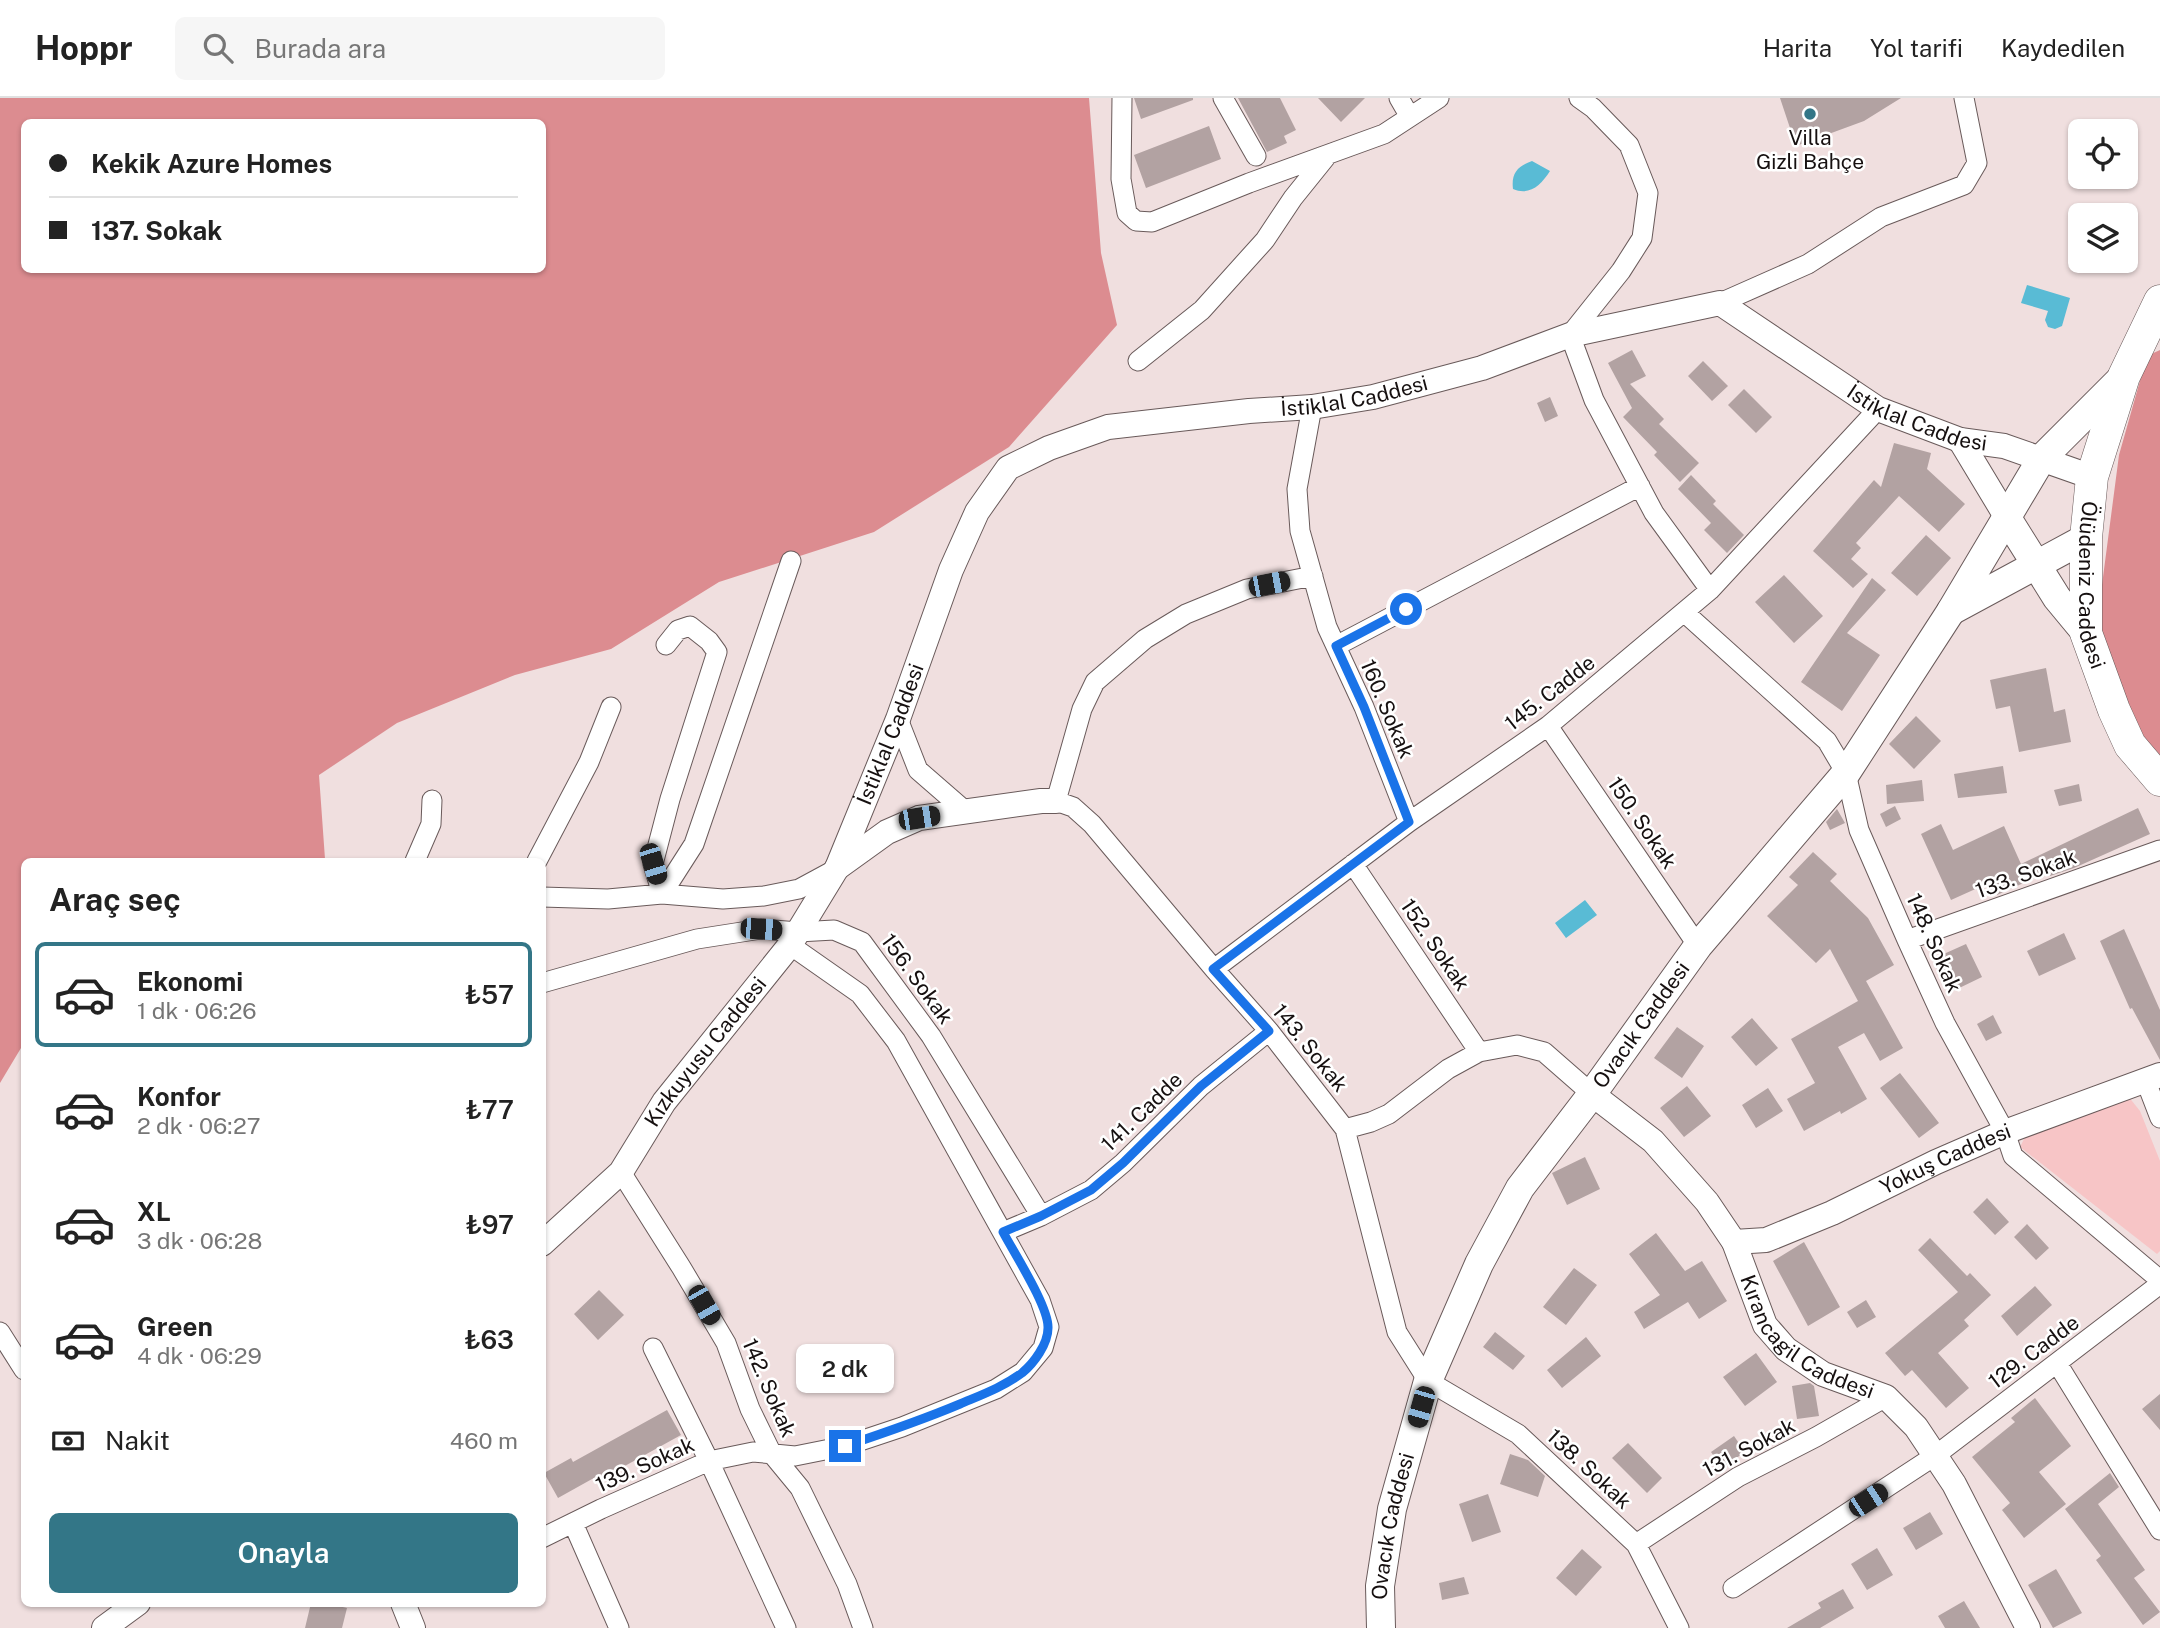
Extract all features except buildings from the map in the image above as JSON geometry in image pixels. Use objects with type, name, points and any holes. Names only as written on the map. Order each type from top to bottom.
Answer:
[{"type":"main road","name":"Ölüdeniz Caddesi","points":[[2160,301],[2124,376],[2092,477],[2086,538],[2086,633],[2113,710],[2130,745],[2160,780]]},
{"type":"main road","points":[[1951,611],[2042,458],[2124,376]]},
{"type":"main road","points":[[2007,518],[2057,598],[2086,633]]},
{"type":"main road","name":"Ovacık Caddesi","points":[[1381,1628],[1380,1586],[1392,1509],[1428,1381],[1479,1264],[1520,1188],[1592,1094],[1698,946],[1846,773],[1951,611],[2086,538]]},
{"type":"street","points":[[1122,98],[1121,179],[1127,213],[1136,221],[1152,222],[1384,134],[1440,98]]},
{"type":"street","points":[[1223,98],[1256,156]]},
{"type":"street","points":[[1399,98],[1410,117]]},
{"type":"street","points":[[1578,98],[1593,108],[1629,145],[1648,192],[1642,238],[1621,271],[1570,335],[1594,400],[1654,513],[1710,590]]},
{"type":"street","points":[[1720,303],[1808,264],[1881,218],[1964,185],[1977,163],[1964,98]]},
{"type":"street","points":[[1138,361],[1202,310],[1265,240],[1293,198],[1327,156]]},
{"type":"street","name":"İstiklal Caddesi","points":[[837,868],[898,719],[951,570],[976,512],[1008,468],[1049,448],[1108,427],[1249,411],[1312,407],[1373,397],[1482,368],[1570,335],[1720,303],[1878,409],[1960,440],[2004,446],[2092,477]]},
{"type":"street","name":"160. Sokak","points":[[1312,407],[1297,489],[1300,531],[1327,627],[1364,707],[1409,822]]},
{"type":"street","name":"145. Cadde","points":[[1213,969],[1409,822],[1548,726],[1685,613],[1710,590],[1878,409]]},
{"type":"street","points":[[1960,440],[2007,518]]},
{"type":"street","points":[[1336,646],[1640,486]]},
{"type":"street","points":[[662,894],[694,844],[792,561]]},
{"type":"street","points":[[1056,802],[1082,709],[1095,682],[1145,639],[1186,614],[1247,589],[1313,576]]},
{"type":"street","name":"148. Sokak","points":[[1685,613],[1827,741],[1846,773],[1859,830],[1907,940],[1945,1023],[2005,1132],[2013,1156],[2160,1282]]},
{"type":"street","points":[[662,894],[653,864],[670,799],[717,652],[709,641],[690,626],[678,630],[666,645]]},
{"type":"street","points":[[539,858],[589,762],[611,708]]},
{"type":"street","points":[[898,719],[918,770],[964,810]]},
{"type":"street","name":"150. Sokak","points":[[1548,726],[1698,946]]},
{"type":"street","points":[[416,858],[430,824],[432,800]]},
{"type":"street","name":"Kızkuyusu Caddesi","points":[[546,1240],[621,1172],[664,1102],[794,939],[837,868],[887,832],[919,818],[1041,801],[1056,802]]},
{"type":"street","name":"143. Sokak","points":[[1056,802],[1073,807],[1092,824],[1213,969],[1269,1031],[1345,1129],[1397,1332],[1428,1381]]},
{"type":"street","name":"133. Sokak","points":[[1907,940],[2160,850]]},
{"type":"street","name":"152. Sokak","points":[[1353,864],[1479,1052]]},
{"type":"street","points":[[546,897],[608,899],[662,894],[723,899],[764,896],[799,889],[837,868]]},
{"type":"street","name":"156. Sokak","points":[[546,981],[697,939],[761,929],[794,939],[834,930],[862,942],[931,1036],[1041,1216]]},
{"type":"street","name":"139. Sokak","points":[[546,1536],[709,1461],[753,1452],[795,1456],[845,1446],[902,1427],[996,1389],[1023,1372],[1043,1348],[1049,1327],[1040,1300],[896,1041],[860,995],[794,939]]},
{"type":"street","name":"141. Cadde","points":[[1003,1232],[1041,1216],[1099,1184],[1201,1086],[1269,1031]]},
{"type":"street","points":[[1345,1129],[1389,1114],[1448,1069],[1479,1052],[1517,1045],[1544,1052],[1592,1094]]},
{"type":"street","points":[[2152,1077],[2160,1118]]},
{"type":"street","name":"Yokuş Caddesi","points":[[1734,1242],[1766,1240],[1832,1213],[2005,1132],[2152,1077]]},
{"type":"street","name":"Kırancagil Caddesi","points":[[1592,1094],[1653,1141],[1707,1202],[1734,1242],[1765,1325],[1786,1349],[1823,1374],[1886,1397],[1916,1427],[1954,1484],[2028,1628]]},
{"type":"street","name":"142. Sokak","points":[[621,1172],[726,1343],[750,1409],[772,1454],[800,1489],[847,1584],[863,1628]]},
{"type":"street","name":"129. Cadde","points":[[1733,1588],[1936,1455],[2160,1282]]},
{"type":"street","points":[[0,1332],[21,1365]]},
{"type":"street","points":[[653,1348],[709,1461],[786,1628]]},
{"type":"street","points":[[2057,1363],[2160,1530]]},
{"type":"street","name":"138. Sokak","points":[[1428,1381],[1518,1434],[1636,1544],[1679,1628]]},
{"type":"street","name":"131. Sokak","points":[[1636,1544],[1738,1477],[1886,1397]]},
{"type":"street","points":[[573,1523],[620,1628]]},
{"type":"street","points":[[104,1628],[133,1607]]},
{"type":"shaded area","points":[[0,98],[1089,98],[1101,253],[1117,325],[1009,447],[874,532],[719,582],[611,649],[515,675],[397,723],[319,775],[325,858],[21,858],[21,1048],[0,1083]]},
{"type":"shaded area","points":[[2160,350],[2160,757],[2143,744],[2097,623],[2119,455],[2147,356]]},
{"type":"shaded area","points":[[2128,1096],[2140,1111],[2160,1161],[2160,1251],[2157,1254],[2020,1147],[2025,1137]]},
{"type":"water","points":[[1532,161],[1550,171],[1543,181],[1530,190],[1513,189],[1516,171]]},
{"type":"water","points":[[2027,285],[2070,298],[2062,326],[2055,329],[2048,327],[2045,320],[2048,311],[2021,303]]},
{"type":"water","points":[[1585,900],[1597,915],[1566,938],[1555,923]]},
{"type":"place","name":"Villa Gizli Bahçe","points":[[1810,114]]},
{"type":"route","points":[[845,1446],[976,1398],[1023,1372],[1043,1348],[1049,1327],[1040,1300],[1003,1232],[1091,1190],[1123,1163],[1201,1086],[1269,1031],[1213,969],[1409,822],[1364,707],[1336,646],[1406,609]]}]
